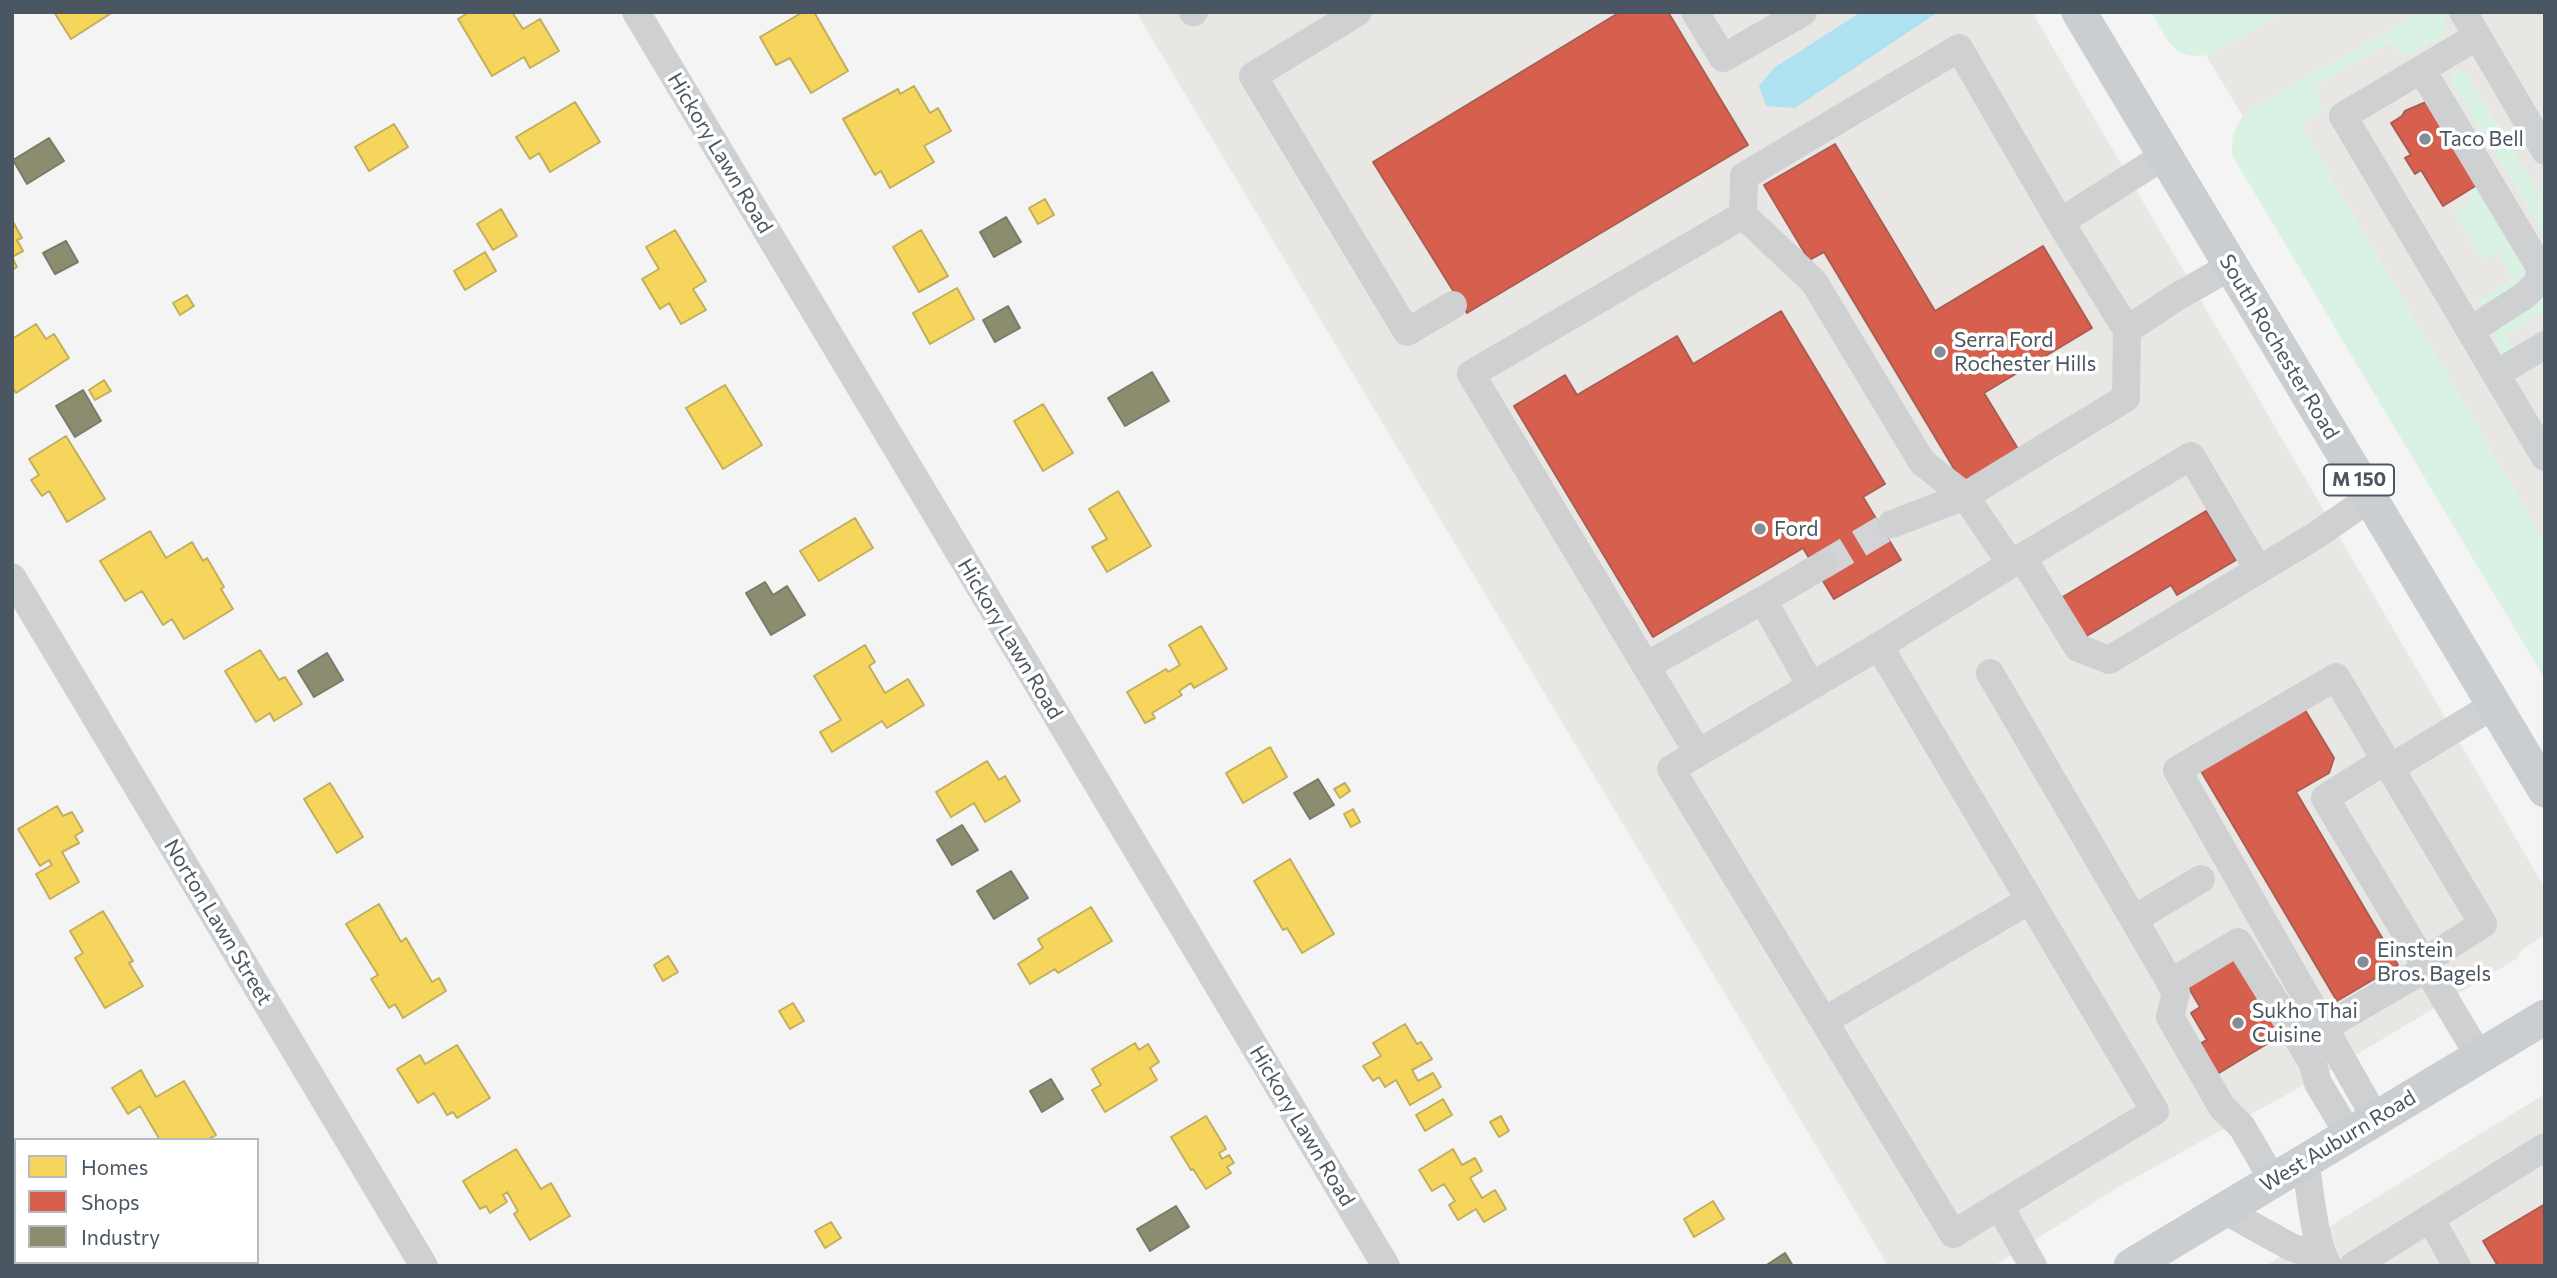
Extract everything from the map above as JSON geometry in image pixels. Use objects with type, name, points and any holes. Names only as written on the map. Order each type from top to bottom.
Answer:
[{"type":"main road","name":"South Rochester Road","points":[[2079,12],[2545,790]]},
{"type":"main road","name":"West Auburn Road","points":[[2131,1266],[2545,1017]]},
{"type":"street","name":"Hickory Lawn Road","points":[[636,12],[1386,1266]]},
{"type":"street","points":[[1358,12],[1253,76],[1407,332],[1453,305]]},
{"type":"street","points":[[1695,12],[1723,58],[1803,12]]},
{"type":"street","points":[[2463,12],[2545,151]]},
{"type":"street","points":[[2476,37],[2343,116],[2545,457]]},
{"type":"street","points":[[1892,524],[1965,495],[2126,398],[2127,330],[2060,222],[1959,48],[1744,176],[1743,215],[1814,282],[1922,462],[1965,495],[2016,560],[2078,648],[2109,660],[2315,536],[2370,498]]},
{"type":"street","points":[[2422,70],[2539,266],[2540,281],[2525,296],[2471,330]]},
{"type":"street","points":[[2060,222],[2164,156]]},
{"type":"street","points":[[1698,753],[1471,374],[1743,215]]},
{"type":"street","points":[[2127,330],[2231,266]]},
{"type":"street","points":[[2496,374],[2545,345]]},
{"type":"street","points":[[1879,646],[2155,1111],[1953,1234],[1671,769],[2191,456],[2258,569]]},
{"type":"street","points":[[1646,666],[1823,565]]},
{"type":"street","name":"Norton Lawn Street","points":[[12,577],[424,1266]]},
{"type":"street","points":[[1763,600],[1811,686]]},
{"type":"street","points":[[1990,673],[2176,992],[2170,1017],[2222,1107],[2242,1127],[2273,1180]]},
{"type":"street","points":[[2300,1042],[2324,1027],[2425,965],[2483,924],[2336,677],[2177,769],[2324,1027],[2362,1127]]},
{"type":"street","points":[[2479,1056],[2325,797],[2494,705]]},
{"type":"street","points":[[2134,919],[2201,879]]},
{"type":"street","points":[[1824,1021],[2030,900]]},
{"type":"street","points":[[2171,983],[2238,942],[2313,1064],[2318,1083],[2362,1127]]},
{"type":"street","points":[[2353,1266],[2545,1147]]},
{"type":"street","points":[[2305,1161],[2326,1262]]},
{"type":"street","points":[[2000,1206],[2033,1266]]},
{"type":"street","points":[[2224,1210],[2291,1247],[2326,1262]]},
{"type":"street","points":[[2430,1218],[2457,1266]]},
{"type":"shaded area","points":[[1136,12],[2032,12],[2545,888],[2545,934],[2522,950],[2518,958],[2326,1073],[2120,1186],[1994,1266],[1888,1266]]},
{"type":"shaded area","points":[[2180,12],[2545,12],[2545,628],[2239,110]]},
{"type":"shaded area","points":[[2545,1094],[2545,1266],[2265,1266]]},
{"type":"green space","points":[[2151,12],[2284,12],[2211,54],[2198,56],[2180,52],[2173,46]]},
{"type":"green space","points":[[2422,12],[2438,12],[2444,17],[2447,30],[2441,38],[2409,55],[2397,52],[2391,42],[2312,87],[2323,111],[2300,124],[2545,541],[2545,679],[2233,157],[2234,132],[2247,111]]},
{"type":"green space","points":[[2455,71],[2462,71],[2468,76],[2545,203],[2545,236],[2451,82],[2451,75]]},
{"type":"green space","points":[[2480,185],[2528,269],[2514,287],[2479,306],[2477,302],[2513,279],[2496,252],[2482,260],[2452,212],[2473,200],[2469,192]]},
{"type":"green space","points":[[2545,292],[2545,311],[2506,335],[2515,350],[2503,357],[2495,343],[2496,326]]},
{"type":"water","points":[[1861,12],[1938,12],[1795,108],[1766,106],[1759,86],[1774,68]]},
{"type":"building: Homes","points":[[54,12],[113,12],[71,39]]},
{"type":"building: Homes","points":[[469,12],[512,12],[523,29],[540,19],[559,51],[530,68],[524,57],[492,76],[458,19]]},
{"type":"building: Homes","points":[[803,12],[814,12],[848,71],[811,93],[790,58],[776,65],[760,37]]},
{"type":"building: Homes","points":[[914,86],[930,113],[938,108],[951,131],[924,146],[934,162],[890,188],[881,171],[875,175],[843,119],[898,89],[900,94]]},
{"type":"building: Homes","points":[[575,102],[600,142],[550,172],[539,153],[530,159],[516,137]]},
{"type":"building: Homes","points":[[394,124],[408,147],[369,171],[355,147]]},
{"type":"building: Homes","points":[[1045,199],[1054,215],[1038,224],[1029,208]]},
{"type":"building: Homes","points":[[501,209],[517,236],[493,250],[477,224]]},
{"type":"building: Homes","points":[[12,220],[22,238],[17,240],[23,251],[12,257]]},
{"type":"building: Homes","points":[[675,230],[706,281],[693,289],[706,310],[681,324],[669,303],[660,309],[642,279],[659,269],[646,247]]},
{"type":"building: Homes","points":[[921,230],[948,276],[919,292],[893,247]]},
{"type":"building: Homes","points":[[485,252],[496,271],[465,290],[454,271]]},
{"type":"building: Homes","points":[[12,257],[17,267],[12,270]]},
{"type":"building: Homes","points":[[957,288],[974,319],[930,344],[913,313]]},
{"type":"building: Homes","points":[[187,295],[194,306],[180,315],[173,303]]},
{"type":"building: Homes","points":[[36,324],[46,339],[54,334],[69,358],[16,393],[12,387],[12,339]]},
{"type":"building: Homes","points":[[104,380],[111,391],[95,400],[89,390]]},
{"type":"building: Homes","points":[[725,385],[762,445],[723,469],[686,408]]},
{"type":"building: Homes","points":[[1043,404],[1073,453],[1043,471],[1014,421]]},
{"type":"building: Homes","points":[[66,436],[105,499],[67,522],[49,491],[42,496],[31,480],[39,475],[29,459]]},
{"type":"building: Homes","points":[[1118,491],[1151,546],[1107,572],[1092,547],[1107,539],[1089,509]]},
{"type":"building: Homes","points":[[855,518],[873,548],[819,581],[800,551]]},
{"type":"building: Homes","points":[[150,531],[166,558],[192,542],[203,561],[207,558],[233,609],[184,639],[172,619],[163,625],[142,591],[125,601],[100,561]]},
{"type":"building: Homes","points":[[1201,626],[1227,669],[1194,688],[1191,683],[1179,691],[1182,695],[1152,713],[1155,718],[1145,723],[1127,692],[1166,669],[1168,672],[1180,665],[1169,645]]},
{"type":"building: Homes","points":[[865,645],[875,662],[869,666],[885,693],[908,679],[924,705],[887,728],[882,721],[832,752],[820,732],[841,720],[814,676]]},
{"type":"building: Homes","points":[[260,650],[279,680],[285,677],[302,704],[274,721],[270,713],[256,722],[225,671]]},
{"type":"building: Homes","points":[[1270,747],[1287,777],[1243,803],[1226,773]]},
{"type":"building: Homes","points":[[987,761],[999,780],[1005,776],[1020,801],[985,822],[974,803],[951,817],[936,792]]},
{"type":"building: Homes","points":[[330,783],[363,837],[337,853],[304,799]]},
{"type":"building: Homes","points":[[1345,783],[1350,791],[1340,798],[1334,789]]},
{"type":"building: Homes","points":[[57,806],[63,816],[72,812],[83,831],[75,836],[79,843],[62,852],[79,882],[50,899],[36,874],[52,865],[49,860],[40,866],[18,829]]},
{"type":"building: Homes","points":[[1353,809],[1360,822],[1351,827],[1344,814]]},
{"type":"building: Homes","points":[[1290,859],[1334,934],[1302,953],[1287,928],[1283,930],[1254,881]]},
{"type":"building: Homes","points":[[379,904],[401,942],[406,938],[432,982],[439,978],[446,991],[403,1018],[395,1004],[389,1008],[371,979],[378,975],[346,924]]},
{"type":"building: Homes","points":[[1091,907],[1112,941],[1058,973],[1055,969],[1030,984],[1018,964],[1043,948],[1038,939]]},
{"type":"building: Homes","points":[[103,911],[133,961],[129,963],[143,986],[105,1008],[75,958],[83,953],[70,931]]},
{"type":"building: Homes","points":[[668,956],[678,972],[663,981],[654,965]]},
{"type":"building: Homes","points":[[793,1003],[804,1021],[790,1029],[779,1011]]},
{"type":"building: Homes","points":[[1405,1024],[1417,1044],[1421,1042],[1432,1059],[1412,1070],[1418,1081],[1433,1073],[1441,1087],[1410,1105],[1396,1080],[1385,1087],[1379,1077],[1373,1081],[1363,1066],[1381,1056],[1373,1043]]},
{"type":"building: Homes","points":[[1135,1043],[1139,1050],[1148,1044],[1159,1062],[1150,1068],[1157,1080],[1105,1112],[1092,1090],[1101,1085],[1092,1069]]},
{"type":"building: Homes","points":[[457,1045],[490,1098],[457,1118],[453,1112],[447,1115],[434,1093],[418,1103],[397,1069],[420,1055],[425,1064]]},
{"type":"building: Homes","points":[[141,1070],[156,1097],[184,1081],[216,1135],[211,1138],[159,1138],[140,1106],[128,1114],[112,1088]]},
{"type":"building: Homes","points":[[1443,1099],[1452,1115],[1425,1131],[1416,1115]]},
{"type":"building: Homes","points":[[1206,1116],[1226,1149],[1219,1153],[1222,1159],[1229,1155],[1234,1163],[1227,1167],[1231,1173],[1206,1189],[1171,1137]]},
{"type":"building: Homes","points":[[1501,1116],[1509,1131],[1499,1137],[1490,1122]]},
{"type":"building: Homes","points":[[516,1149],[541,1189],[551,1183],[570,1216],[530,1240],[514,1214],[518,1211],[507,1192],[503,1195],[507,1202],[490,1213],[486,1206],[480,1209],[463,1181]]},
{"type":"building: Homes","points":[[1453,1149],[1462,1165],[1475,1158],[1482,1171],[1470,1178],[1482,1198],[1495,1190],[1506,1209],[1484,1222],[1476,1209],[1458,1220],[1449,1205],[1455,1201],[1444,1184],[1432,1191],[1419,1170]]},
{"type":"building: Homes","points":[[1713,1201],[1724,1219],[1694,1237],[1684,1219]]},
{"type":"building: Homes","points":[[831,1222],[841,1238],[825,1248],[815,1231]]},
{"type":"building: Homes","points":[[147,1264],[204,1264],[202,1266],[144,1266]]},
{"type":"building: Shops","points":[[1620,12],[1668,12],[1748,145],[1467,313],[1373,162]]},
{"type":"building: Shops","name":"Taco Bell","points":[[2426,102],[2477,185],[2443,206],[2421,170],[2415,174],[2405,158],[2411,155],[2391,123],[2405,111]]},
{"type":"building: Shops","points":[[1835,144],[1935,311],[2043,246],[2092,328],[1984,393],[2018,449],[1962,482],[1824,252],[1809,260],[1764,185]]},
{"type":"building: Shops","points":[[1781,311],[1885,484],[1863,497],[1901,560],[1834,599],[1803,548],[1653,637],[1514,406],[1565,375],[1577,395],[1677,336],[1693,364]]},
{"type":"building: Shops","points":[[2206,511],[2236,560],[2177,595],[2171,585],[2085,637],[2061,598]]},
{"type":"building: Shops","points":[[2305,710],[2334,758],[2329,773],[2296,792],[2398,965],[2337,1001],[2201,771]]},
{"type":"building: Shops","name":"Sukho Thai Cuisine","points":[[2234,957],[2285,1033],[2214,1076],[2196,1046],[2207,1040],[2191,1013],[2200,1007],[2187,985]]},
{"type":"building: Shops","points":[[2545,1204],[2545,1266],[2498,1266],[2483,1241]]},
{"type":"building: Industry","points":[[49,138],[64,161],[27,184],[13,160]]},
{"type":"building: Industry","points":[[1006,217],[1021,242],[994,257],[980,232]]},
{"type":"building: Industry","points":[[66,241],[78,262],[55,274],[43,253]]},
{"type":"building: Industry","points":[[1008,306],[1020,328],[995,342],[983,320]]},
{"type":"building: Industry","points":[[1152,372],[1169,401],[1125,426],[1108,398]]},
{"type":"building: Industry","points":[[83,390],[101,421],[75,437],[56,406]]},
{"type":"building: Industry","points":[[765,582],[773,595],[787,586],[805,615],[771,635],[746,593]]},
{"type":"building: Industry","points":[[327,653],[343,680],[314,697],[298,671]]},
{"type":"building: Industry","points":[[1318,779],[1334,805],[1310,819],[1294,793]]},
{"type":"building: Industry","points":[[962,825],[978,850],[952,865],[937,840]]},
{"type":"building: Industry","points":[[1011,871],[1028,898],[994,919],[977,891]]},
{"type":"building: Industry","points":[[1051,1079],[1063,1099],[1042,1112],[1030,1091]]},
{"type":"building: Industry","points":[[1176,1206],[1189,1227],[1150,1251],[1137,1229]]},
{"type":"building: Industry","points":[[1785,1253],[1793,1266],[1765,1266]]},
{"type":"tunnel","points":[[1823,565],[1892,524]]},
{"type":"place","name":"Taco Bell","points":[[2425,139]]},
{"type":"place","name":"Serra Ford Rochester Hills","points":[[1940,352]]},
{"type":"place","name":"Ford","points":[[1760,529]]},
{"type":"place","name":"Einstein Bros. Bagels","points":[[2363,962]]},
{"type":"place","name":"Sukho Thai Cuisine","points":[[2238,1023]]}]
